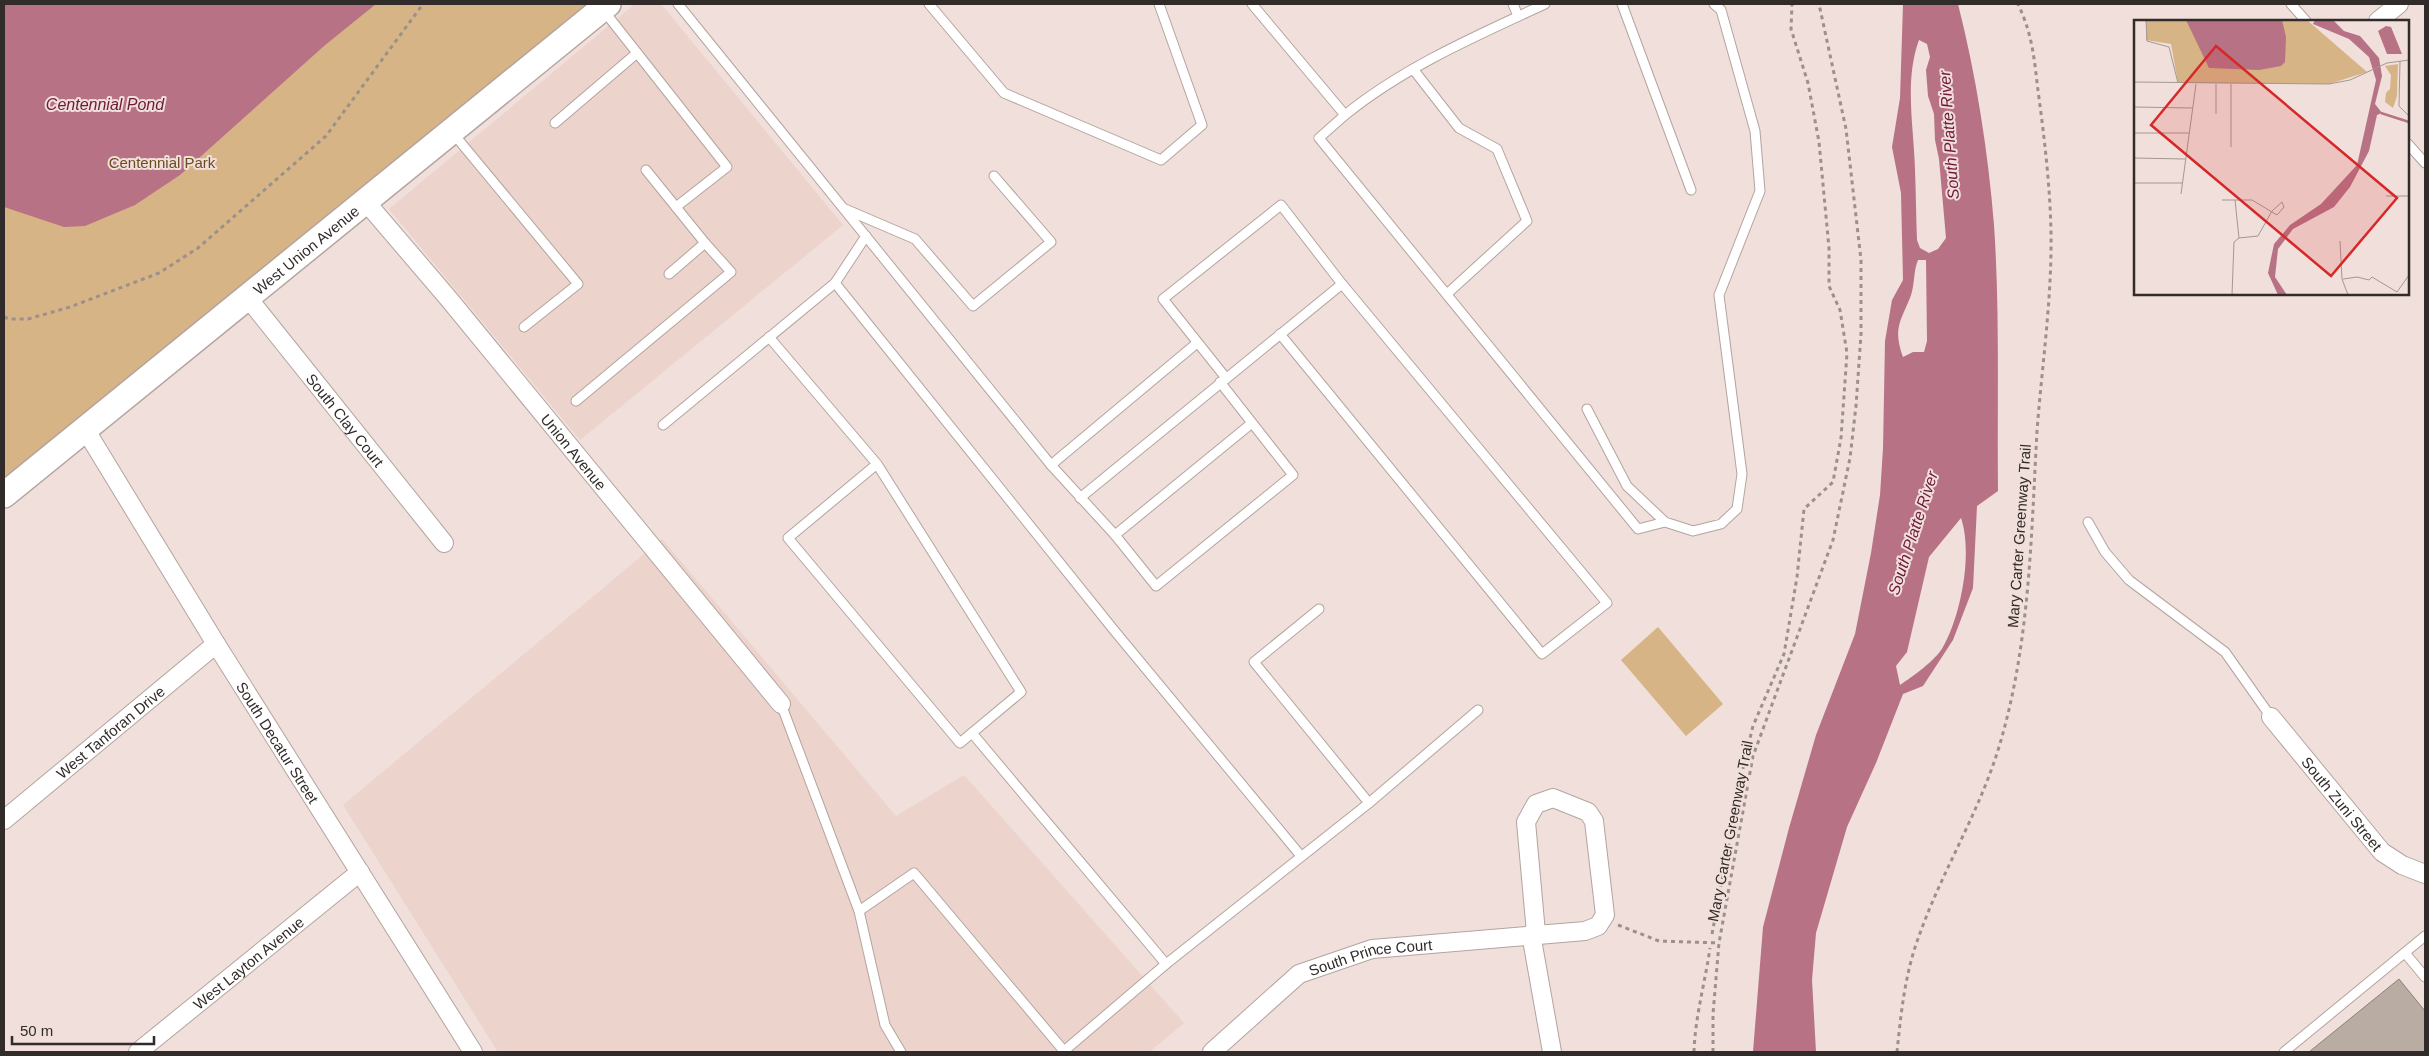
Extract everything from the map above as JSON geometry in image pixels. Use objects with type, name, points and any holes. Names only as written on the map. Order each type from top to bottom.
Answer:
[{"type":"street","points":[[2379,20],[2398,4]]},
{"type":"street","name":"West Union Avenue","points":[[4,495],[605,6]]},
{"type":"street","name":"Union Avenue","points":[[366,202],[448,298],[781,704]]},
{"type":"street","name":"South Clay Court","points":[[248,298],[444,542]]},
{"type":"street","name":"South Decatur Street","points":[[85,430],[216,644],[474,1052]]},
{"type":"street","name":"West Tanforan Drive","points":[[4,820],[216,644]]},
{"type":"street","name":"South Zuni Street","points":[[2271,717],[2382,852],[2402,865],[2425,874]]},
{"type":"street","points":[[1552,1052],[1533,934],[1526,822],[1536,804],[1553,798],[1588,812],[1594,821],[1605,915]]},
{"type":"street","name":"West Layton Avenue","points":[[138,1052],[360,872]]},
{"type":"street","name":"South Prince Court","points":[[1212,1052],[1299,974],[1372,949],[1585,931],[1598,926],[1605,915]]},
{"type":"lane","points":[[678,4],[1051,465],[1115,535],[1156,586],[1293,475],[1252,423],[1197,343],[1163,299],[1281,205],[1342,284],[1607,603],[1542,654],[1280,334]]},
{"type":"lane","points":[[929,4],[1004,93],[1161,160],[1202,125],[1159,4]]},
{"type":"lane","points":[[1252,4],[1345,115]]},
{"type":"lane","points":[[1513,4],[1518,16]]},
{"type":"lane","points":[[1545,4],[1413,69],[1374,91],[1319,138],[1448,293],[1638,529],[1665,522]]},
{"type":"lane","points":[[1622,4],[1690,190]]},
{"type":"lane","points":[[1586,409],[1627,486],[1665,522],[1693,532],[1721,524],[1737,509],[1742,474],[1719,295],[1760,191],[1755,130],[1721,10],[1714,4]]},
{"type":"lane","points":[[2291,4],[2305,20]]},
{"type":"lane","points":[[605,6],[637,52],[728,167],[676,208]]},
{"type":"lane","points":[[555,123],[637,52]]},
{"type":"lane","points":[[1413,69],[1459,128],[1497,149],[1527,221],[1448,293]]},
{"type":"lane","points":[[452,131],[578,284],[524,327]]},
{"type":"lane","points":[[2409,145],[2425,163]]},
{"type":"lane","points":[[576,402],[732,272],[705,243],[646,170]]},
{"type":"lane","points":[[843,208],[915,239],[973,306],[1051,242],[994,176]]},
{"type":"lane","points":[[663,426],[835,283],[866,236]]},
{"type":"lane","points":[[669,274],[705,243]]},
{"type":"lane","points":[[835,283],[1107,621],[1301,856]]},
{"type":"lane","points":[[1080,498],[1342,284]]},
{"type":"lane","points":[[769,337],[877,464],[1021,692],[960,743],[788,538],[877,464]]},
{"type":"lane","points":[[1051,465],[1197,343]]},
{"type":"lane","points":[[1115,535],[1252,423]]},
{"type":"lane","points":[[2088,522],[2106,552],[2129,580],[2225,652],[2271,717]]},
{"type":"lane","points":[[1319,609],[1254,662],[1369,803]]},
{"type":"lane","points":[[781,704],[859,911],[886,1026],[900,1052]]},
{"type":"lane","points":[[859,911],[914,873],[1063,1052],[1166,964],[1369,803],[1478,710]]},
{"type":"lane","points":[[972,733],[1166,964]]},
{"type":"lane","points":[[2284,1052],[2425,936]]},
{"type":"lane","points":[[2405,953],[2425,977]]},
{"type":"path","points":[[4,317],[28,319],[70,307],[159,274],[198,248],[326,136],[423,4]]},
{"type":"path","points":[[1712,934],[1744,763],[1753,726],[1784,654],[1797,577],[1804,510],[1833,482],[1840,438],[1847,353],[1840,310],[1830,286],[1819,142],[1808,82],[1791,29],[1792,4]]},
{"type":"path","name":"Mary Carter Greenway Trail","points":[[1713,1052],[1713,1014],[1720,943],[1753,756],[1833,540],[1850,458],[1861,334],[1862,260],[1846,129],[1819,4]]},
{"type":"path","name":"Mary Carter Greenway Trail","points":[[1897,1052],[1906,984],[1918,937],[1984,794],[2002,737],[2023,640],[2040,394],[2047,326],[2051,234],[2046,142],[2039,96],[2036,56],[2018,4]]},
{"type":"path","points":[[1605,915],[1622,928],[1659,941],[1720,943]]},
{"type":"path","points":[[1694,1052],[1695,1023],[1710,948]]},
{"type":"shaded area","points":[[635,4],[661,4],[843,225],[580,440],[389,209]]},
{"type":"shaded area","points":[[662,539],[896,816],[964,775],[1184,1023],[1149,1052],[498,1052],[343,805]]},
{"type":"green space","name":"Centennial Park","points":[[4,4],[608,4],[4,495]]},
{"type":"green space","points":[[1658,627],[1723,704],[1686,736],[1621,660]]},
{"type":"water","name":"Centennial Pond","points":[[4,4],[376,4],[324,46],[180,175],[135,205],[85,226],[64,227],[4,207]]},
{"type":"water","name":"South Platte River","points":[[1903,4],[1958,4],[1980,113],[1994,225],[1998,324],[1998,491],[1977,506],[1973,588],[1953,640],[1923,686],[1903,694],[1876,763],[1847,827],[1816,933],[1812,980],[1816,1052],[1753,1052],[1763,927],[1816,735],[1855,634],[1880,495],[1885,341],[1892,300],[1903,280],[1901,193],[1892,147],[1900,98]],"holes":[[[1919,40],[1927,44],[1930,57],[1926,70],[1928,96],[1934,114],[1935,140],[1939,159],[1946,238],[1938,249],[1929,253],[1920,248],[1917,240],[1911,88],[1914,56]],[[1918,260],[1926,260],[1927,341],[1924,352],[1913,352],[1903,357],[1898,332],[1912,293]],[[1961,518],[1966,548],[1965,566],[1960,601],[1955,618],[1940,652],[1923,668],[1900,685],[1896,666],[1907,652],[1929,557]]]},
{"type":"building","points":[[2399,979],[2425,1011],[2425,1052],[2309,1052]]}]
